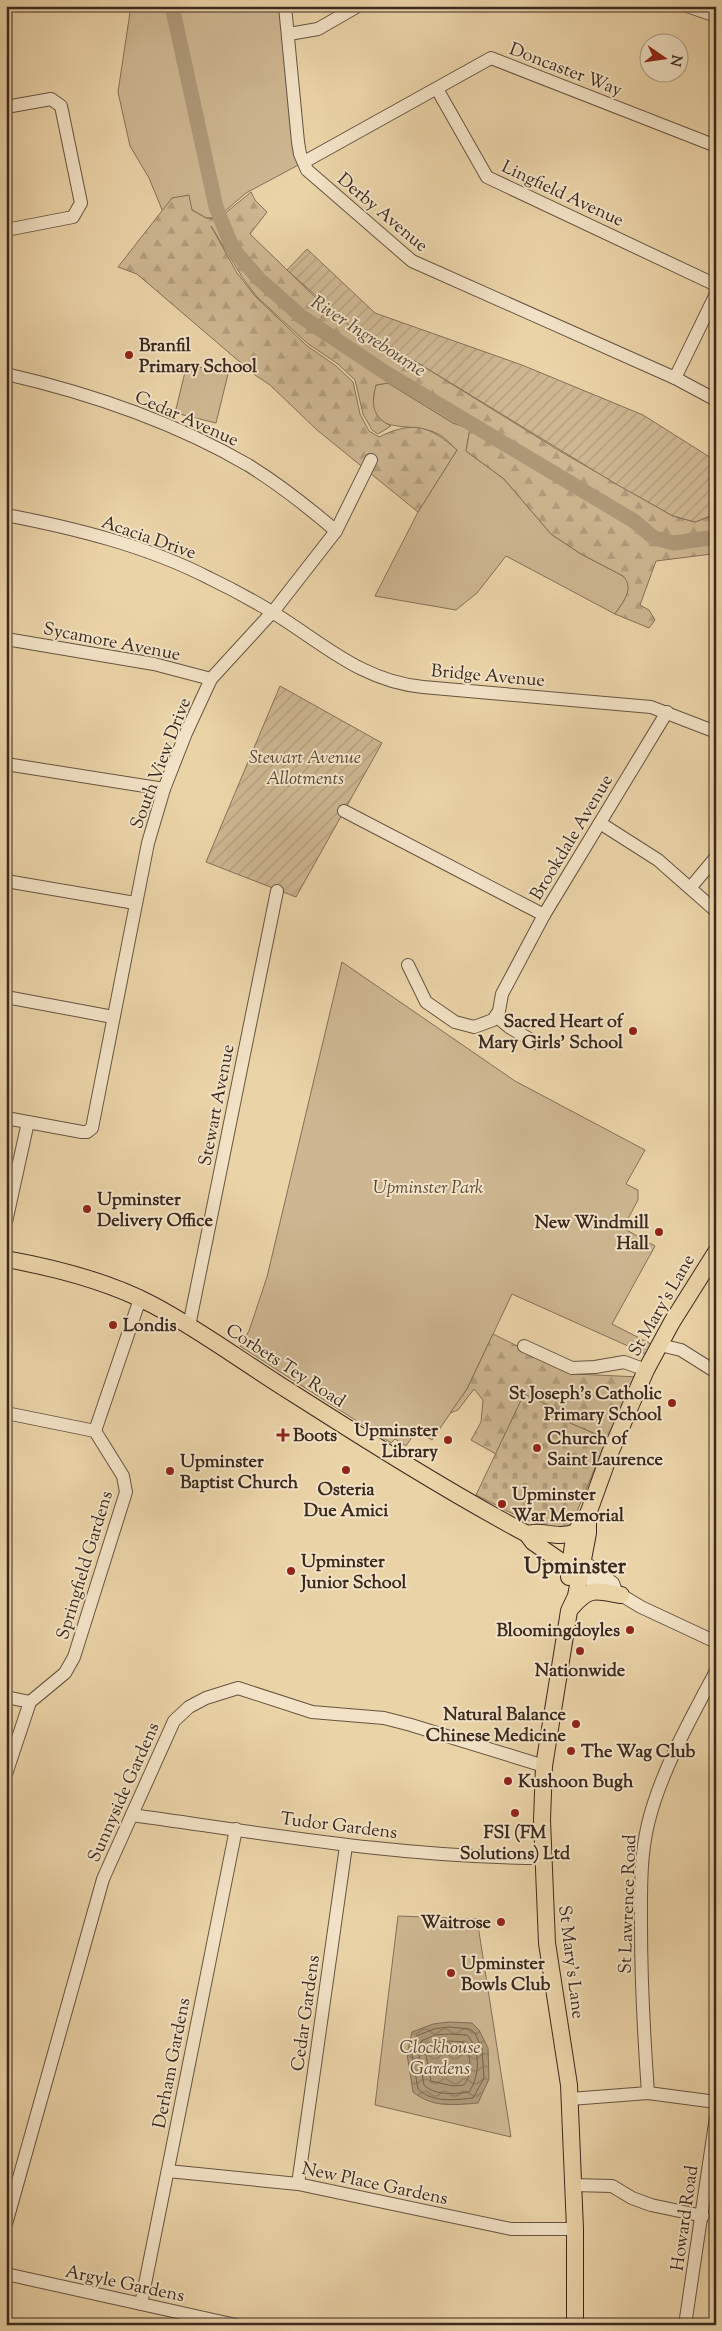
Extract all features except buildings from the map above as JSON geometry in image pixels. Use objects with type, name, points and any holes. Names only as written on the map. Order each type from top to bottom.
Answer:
[{"type":"main road","name":"St Mary's Lane","points":[[575,2325],[575,2229],[570,2099],[567,2057],[549,1963],[543,1858],[544,1766],[570,1608],[566,1594],[590,1526],[588,1514],[610,1453],[646,1370],[716,1252]]},
{"type":"main road","name":"Corbets Tey Road","points":[[6,1259],[42,1265],[96,1281],[140,1299],[189,1326],[424,1477],[529,1535],[533,1542],[576,1564]]},
{"type":"main road","points":[[529,1535],[536,1533],[561,1537],[577,1532],[581,1521],[588,1514]]},
{"type":"main road","name":"St Mary's Lane","points":[[576,1564],[577,1532]]},
{"type":"main road","points":[[570,1608],[581,1597],[592,1591],[618,1593]]},
{"type":"street","name":"Derby Avenue","points":[[285,6],[298,142],[307,170],[412,262],[675,378],[716,400]]},
{"type":"street","points":[[289,34],[318,29],[358,6]]},
{"type":"street","points":[[687,6],[716,16]]},
{"type":"street","name":"Doncaster Way","points":[[304,162],[491,58],[716,146]]},
{"type":"street","name":"Lingfield Avenue","points":[[436,89],[487,177],[716,284]]},
{"type":"street","points":[[6,107],[51,99],[60,106],[81,203],[72,217],[6,230]]},
{"type":"street","points":[[675,378],[716,294]]},
{"type":"street","name":"Cedar Avenue","points":[[6,374],[126,409],[185,433],[248,465],[290,493],[336,530]]},
{"type":"street","name":"South View Drive","points":[[28,1122],[82,1132],[87,1132],[92,1128],[148,843],[164,789],[186,733],[211,679],[272,612],[336,530],[371,460]]},
{"type":"street","name":"Acacia Drive","points":[[6,515],[86,533],[167,560],[208,577],[272,612]]},
{"type":"street","name":"Bridge Avenue","points":[[272,612],[361,670],[394,682],[417,686],[637,706],[668,712],[716,732]]},
{"type":"street","name":"Sycamore Avenue","points":[[6,639],[154,664],[211,679]]},
{"type":"street","name":"Brookdale Avenue","points":[[344,811],[544,916],[668,712]]},
{"type":"street","points":[[6,764],[164,789]]},
{"type":"street","points":[[600,823],[658,860],[716,911]]},
{"type":"street","points":[[691,888],[716,857]]},
{"type":"street","points":[[6,881],[135,903]]},
{"type":"street","name":"Stewart Avenue","points":[[189,1326],[277,891]]},
{"type":"street","points":[[408,965],[426,1002],[455,1022],[474,1027],[492,1020],[496,1016],[502,994],[544,916]]},
{"type":"street","points":[[6,997],[113,1017]]},
{"type":"street","points":[[496,1016],[509,1027],[536,1043]]},
{"type":"street","points":[[6,1118],[28,1122],[6,1222]]},
{"type":"street","points":[[6,1414],[96,1430],[140,1299]]},
{"type":"street","points":[[660,1345],[681,1350],[716,1372]]},
{"type":"street","points":[[524,1346],[572,1368],[595,1367],[624,1362],[646,1370]]},
{"type":"street","name":"Springfield Gardens","points":[[30,1702],[65,1672],[74,1657],[126,1492],[123,1476],[96,1430]]},
{"type":"street","points":[[576,1564],[613,1583],[618,1593],[641,1607],[716,1642]]},
{"type":"street","name":"St Lawrence Road","points":[[648,2093],[642,2002],[643,1856],[648,1823],[659,1791],[698,1705],[716,1671]]},
{"type":"street","name":"Sunnyside Gardens","points":[[6,2224],[103,1879],[174,1721],[189,1707],[206,1698],[238,1688],[312,1712],[384,1718],[544,1766]]},
{"type":"street","points":[[6,1698],[30,1702],[6,1774]]},
{"type":"street","name":"Tudor Gardens","points":[[132,1815],[346,1846],[476,1858],[543,1858]]},
{"type":"street","name":"Derham Gardens","points":[[141,2304],[236,1829]]},
{"type":"street","name":"Cedar Gardens","points":[[298,2184],[346,1846]]},
{"type":"street","points":[[570,2099],[648,2093],[716,2102]]},
{"type":"street","name":"Howard Road","points":[[685,2325],[703,2216],[716,2117]]},
{"type":"street","name":"New Place Gardens","points":[[168,2171],[298,2184],[511,2229],[575,2229]]},
{"type":"street","points":[[573,2185],[612,2186],[632,2198],[651,2205],[703,2216]]},
{"type":"street","name":"Argyle Gardens","points":[[6,2274],[236,2325]]},
{"type":"green space","points":[[131,6],[285,6],[304,162],[246,193],[217,218],[206,218],[172,198],[163,212],[149,178],[130,146],[118,92]]},
{"type":"green space","points":[[251,192],[255,200],[267,212],[250,234],[314,296],[349,325],[418,363],[558,450],[673,516],[695,522],[716,514],[716,557],[712,554],[656,561],[640,605],[649,610],[655,620],[649,628],[615,614],[628,591],[628,586],[623,576],[581,554],[551,534],[504,479],[466,451],[470,428],[453,423],[388,383],[376,385],[374,409],[380,418],[391,426],[378,434],[372,430],[363,414],[355,380],[338,364],[307,343],[257,297],[242,277],[211,226],[237,273],[255,296],[306,345],[336,366],[353,382],[360,414],[369,431],[379,437],[402,428],[421,428],[438,435],[457,450],[418,512],[317,430],[270,385],[255,375],[137,274],[118,267],[172,198],[189,195],[192,210],[206,218],[218,219]]},
{"type":"green space","points":[[307,249],[375,313],[522,365],[643,415],[716,461],[716,514],[695,522],[673,516],[616,484],[418,363],[349,325],[287,270]]},
{"type":"green space","points":[[187,364],[228,374],[216,423],[175,413]]},
{"type":"green space","points":[[388,383],[453,423],[470,429],[466,451],[504,479],[551,534],[581,554],[623,576],[627,581],[627,595],[615,614],[506,556],[477,593],[456,610],[375,596],[418,512],[457,450],[439,434],[424,429],[389,424],[380,420],[375,413],[373,402],[376,385]]},
{"type":"green space","name":"Stewart Avenue Allotments","points":[[280,686],[382,743],[296,897],[206,862]]},
{"type":"green space","name":"Upminster Park","points":[[342,962],[515,1081],[645,1150],[626,1184],[638,1190],[638,1200],[623,1228],[655,1246],[612,1324],[653,1345],[648,1355],[512,1294],[467,1389],[432,1440],[416,1431],[406,1446],[395,1439],[391,1443],[240,1346],[249,1331],[267,1277]]},
{"type":"green space","points":[[493,1334],[574,1374],[639,1377],[607,1439],[570,1423],[524,1394],[496,1454],[471,1440],[481,1422],[483,1400],[474,1389],[458,1410],[450,1413],[467,1389]]},
{"type":"green space","points":[[524,1394],[568,1414],[570,1423],[607,1439],[573,1521],[568,1526],[560,1528],[540,1524],[503,1509],[504,1504],[500,1502],[496,1505],[476,1495]]},
{"type":"green space","name":"Clockhouse Gardens","points":[[398,1916],[477,1919],[511,2137],[375,2105]]},
{"type":"water","points":[[449,2022],[472,2023],[479,2030],[488,2048],[489,2079],[478,2103],[452,2105],[436,2103],[428,2101],[413,2092],[407,2054],[412,2032],[433,2024]]},
{"type":"waterway","name":"River Ingrebourne","points":[[172,6],[216,207],[233,249],[259,279],[302,317],[386,373],[634,521],[654,538],[674,543],[716,537]]},
{"type":"place","name":"Branfil Primary School","points":[[129,355]]},
{"type":"place","name":"Sacred Heart of Mary Girls' School","points":[[633,1031]]},
{"type":"place","name":"Upminster Delivery Office","points":[[87,1209]]},
{"type":"place","name":"New Windmill Hall","points":[[659,1232]]},
{"type":"place","name":"Londis","points":[[113,1325]]},
{"type":"place","name":"St Joseph's Catholic Primary School","points":[[672,1403]]},
{"type":"place","name":"Boots","points":[[283,1435]]},
{"type":"place","name":"Upminster Library","points":[[448,1440]]},
{"type":"place","name":"Church of Saint Laurence","points":[[537,1448]]},
{"type":"place","name":"Osteria Due Amici","points":[[346,1470]]},
{"type":"place","name":"Upminster Baptist Church","points":[[170,1471]]},
{"type":"place","name":"Upminster War Memorial","points":[[502,1504]]},
{"type":"place","name":"Upminster Junior School","points":[[291,1571]]},
{"type":"place","name":"Bloomingdoyles","points":[[630,1630]]},
{"type":"place","name":"Nationwide","points":[[580,1651]]},
{"type":"place","name":"Natural Balance Chinese Medicine","points":[[576,1724]]},
{"type":"place","name":"The Wag Club","points":[[571,1751]]},
{"type":"place","name":"Kushoon Bugh","points":[[508,1781]]},
{"type":"place","name":"FSI (FM Solutions) Ltd","points":[[515,1813]]},
{"type":"place","name":"Waitrose","points":[[501,1922]]},
{"type":"place","name":"Upminster Bowls Club","points":[[451,1973]]},
{"type":"district","name":"Upminster","points":[[575,1565]]}]
